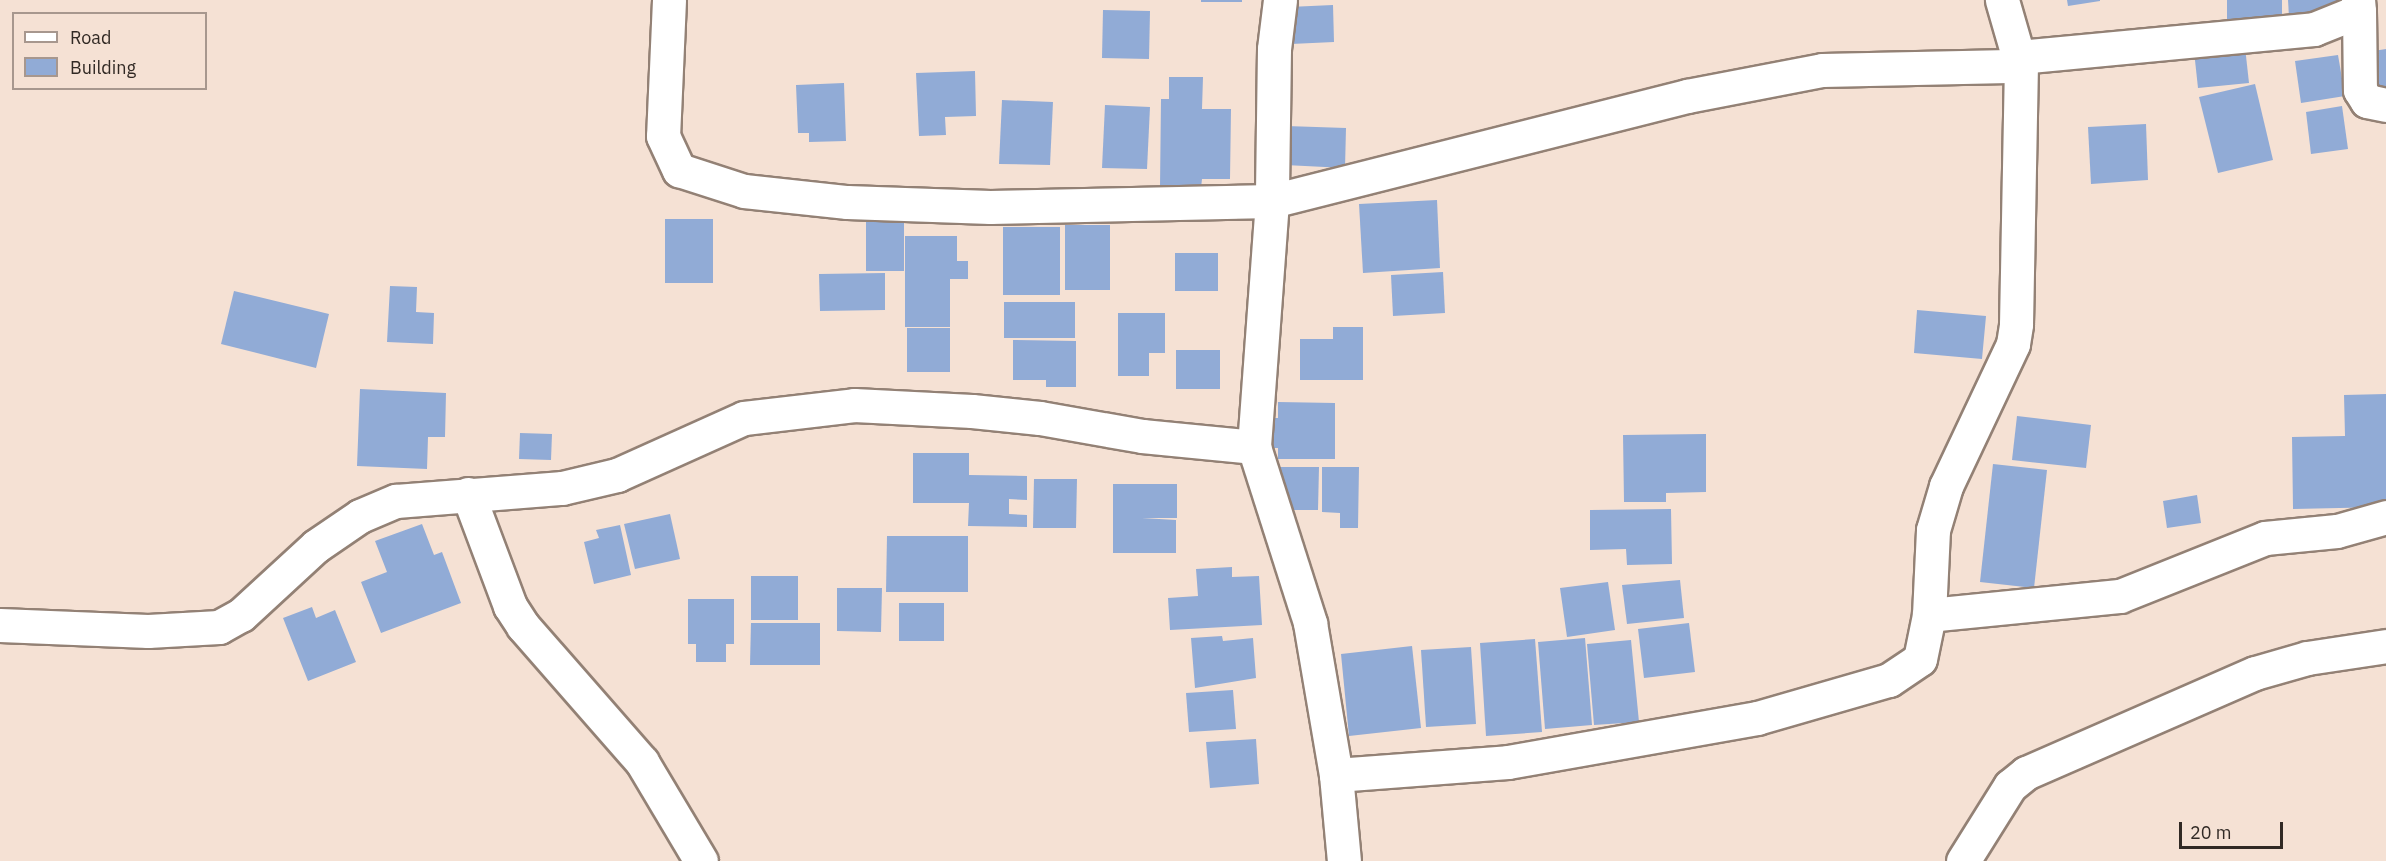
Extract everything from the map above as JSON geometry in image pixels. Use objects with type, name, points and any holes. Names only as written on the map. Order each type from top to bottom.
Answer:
[{"type":"street","points":[[669,0],[663,136],[679,170],[704,180],[744,191],[847,202],[990,207],[1272,201],[1687,96],[1822,70],[2020,62],[2272,36],[2314,29],[2358,6],[2360,90],[2367,101],[2386,105]]},
{"type":"street","points":[[1280,0],[1274,50],[1272,201],[1254,447],[1301,586],[1335,776],[1344,861]]},
{"type":"street","points":[[1335,776],[1508,762],[1757,718],[1889,680],[1906,671],[1920,658],[1929,615],[1933,530],[1946,486],[2013,344],[2020,62],[2002,0]]},
{"type":"street","points":[[0,625],[148,632],[219,627],[241,615],[316,546],[360,516],[396,501],[562,488],[617,475],[744,418],[854,405],[1041,418],[1142,436],[1254,447]]},
{"type":"street","points":[[468,494],[510,606],[523,626],[642,762],[701,861]]},
{"type":"street","points":[[1929,615],[2120,596],[2265,538],[2337,531],[2386,517]]},
{"type":"street","points":[[1963,861],[2010,786],[2025,773],[2255,673],[2307,658],[2386,646]]},
{"type":"building","points":[[1201,0],[1242,0],[1242,2],[1201,2]]},
{"type":"building","points":[[2067,0],[2100,0],[2100,1],[2068,6]]},
{"type":"building","points":[[2227,0],[2282,0],[2282,25],[2227,26]]},
{"type":"building","points":[[2288,0],[2340,0],[2341,15],[2289,17]]},
{"type":"building","points":[[1333,5],[1334,42],[1291,44],[1289,7]]},
{"type":"building","points":[[1103,10],[1150,11],[1149,59],[1102,58]]},
{"type":"building","points":[[2245,47],[2249,83],[2198,88],[2194,51]]},
{"type":"building","points":[[2386,49],[2386,101],[2375,103],[2367,52]]},
{"type":"building","points":[[2338,55],[2345,96],[2301,103],[2295,61]]},
{"type":"building","points":[[975,71],[976,116],[945,117],[946,135],[919,136],[916,73]]},
{"type":"building","points":[[1169,77],[1203,77],[1202,109],[1231,109],[1230,179],[1202,179],[1201,188],[1160,187],[1161,99],[1169,99]]},
{"type":"building","points":[[844,83],[846,141],[809,142],[809,133],[798,133],[796,85]]},
{"type":"building","points":[[2255,84],[2273,160],[2218,173],[2199,97]]},
{"type":"building","points":[[1002,100],[1053,102],[1050,165],[999,164]]},
{"type":"building","points":[[1105,105],[1150,107],[1147,169],[1102,168]]},
{"type":"building","points":[[2342,106],[2348,149],[2311,154],[2306,112]]},
{"type":"building","points":[[2146,124],[2148,180],[2091,184],[2088,127]]},
{"type":"building","points":[[1286,126],[1346,128],[1345,168],[1285,165]]},
{"type":"building","points":[[1437,200],[1440,268],[1363,273],[1359,204]]},
{"type":"building","points":[[665,219],[713,219],[713,283],[665,283]]},
{"type":"building","points":[[866,221],[904,221],[904,271],[866,271]]},
{"type":"building","points":[[1065,225],[1110,225],[1110,290],[1065,290]]},
{"type":"building","points":[[1003,227],[1060,227],[1060,295],[1003,295]]},
{"type":"building","points":[[905,236],[957,236],[957,261],[968,261],[968,279],[950,279],[950,327],[905,327]]},
{"type":"building","points":[[1175,253],[1218,253],[1218,291],[1175,291]]},
{"type":"building","points":[[1443,272],[1445,313],[1393,316],[1391,275]]},
{"type":"building","points":[[885,273],[885,310],[820,311],[819,274]]},
{"type":"building","points":[[390,286],[417,287],[416,312],[434,313],[433,344],[387,342]]},
{"type":"building","points":[[234,291],[329,314],[316,368],[221,344]]},
{"type":"building","points":[[1004,302],[1075,302],[1075,338],[1004,338]]},
{"type":"building","points":[[1917,310],[1986,316],[1982,359],[1914,353]]},
{"type":"building","points":[[1118,313],[1165,313],[1165,353],[1149,353],[1149,376],[1118,376]]},
{"type":"building","points":[[1333,327],[1363,327],[1363,380],[1300,380],[1300,339],[1333,339]]},
{"type":"building","points":[[907,328],[950,328],[950,372],[907,372]]},
{"type":"building","points":[[1013,340],[1076,341],[1076,387],[1046,387],[1046,380],[1013,380]]},
{"type":"building","points":[[1176,350],[1220,350],[1220,389],[1176,389]]},
{"type":"building","points":[[360,389],[446,393],[445,437],[428,437],[427,469],[357,466]]},
{"type":"building","points":[[2386,394],[2386,507],[2293,509],[2292,437],[2345,436],[2344,395]]},
{"type":"building","points":[[1278,402],[1335,403],[1335,459],[1278,459],[1278,448],[1271,448],[1271,418],[1278,418]]},
{"type":"building","points":[[2017,416],[2091,425],[2086,468],[2012,460]]},
{"type":"building","points":[[520,433],[552,434],[551,460],[519,459]]},
{"type":"building","points":[[1706,434],[1706,492],[1666,493],[1666,502],[1624,502],[1623,435]]},
{"type":"building","points":[[913,453],[969,453],[969,475],[1027,476],[1027,500],[1009,499],[1009,514],[1027,515],[1027,527],[968,526],[969,503],[913,503]]},
{"type":"building","points":[[1993,464],[2047,470],[2034,588],[1980,582]]},
{"type":"building","points":[[1278,467],[1319,467],[1318,510],[1278,510]]},
{"type":"building","points":[[1322,467],[1359,467],[1358,528],[1340,528],[1340,513],[1322,512]]},
{"type":"building","points":[[1034,479],[1077,479],[1076,528],[1033,528]]},
{"type":"building","points":[[1113,484],[1177,484],[1177,518],[1142,518],[1176,520],[1176,553],[1113,553]]},
{"type":"building","points":[[2197,495],[2201,523],[2167,528],[2163,501]]},
{"type":"building","points":[[1671,509],[1672,564],[1627,565],[1626,549],[1590,550],[1590,510]]},
{"type":"building","points":[[670,514],[680,559],[635,569],[624,524]]},
{"type":"building","points":[[422,524],[434,555],[442,552],[461,603],[381,633],[361,582],[387,572],[375,541]]},
{"type":"building","points":[[620,525],[631,575],[594,584],[584,542],[599,538],[596,530]]},
{"type":"building","points":[[887,536],[968,536],[968,592],[886,592]]},
{"type":"building","points":[[1232,567],[1232,577],[1259,576],[1262,625],[1170,630],[1168,598],[1198,596],[1196,569]]},
{"type":"building","points":[[751,576],[798,576],[798,620],[751,620]]},
{"type":"building","points":[[1680,580],[1684,618],[1627,624],[1622,585]]},
{"type":"building","points":[[1608,582],[1615,630],[1567,637],[1560,588]]},
{"type":"building","points":[[837,588],[882,588],[881,632],[837,631]]},
{"type":"building","points":[[688,599],[734,599],[734,644],[726,644],[726,662],[696,662],[696,644],[688,644]]},
{"type":"building","points":[[899,603],[944,603],[944,641],[899,641]]},
{"type":"building","points":[[312,607],[316,618],[335,610],[356,662],[308,681],[283,618]]},
{"type":"building","points":[[751,623],[820,623],[820,665],[750,665]]},
{"type":"building","points":[[1689,623],[1695,672],[1644,678],[1638,629]]},
{"type":"building","points":[[1222,636],[1223,641],[1253,638],[1256,678],[1195,688],[1191,638]]},
{"type":"building","points":[[1585,638],[1592,725],[1545,729],[1538,642]]},
{"type":"building","points":[[1535,639],[1542,732],[1486,736],[1480,643]]},
{"type":"building","points":[[1631,640],[1639,722],[1594,725],[1587,644]]},
{"type":"building","points":[[1412,646],[1421,728],[1349,736],[1341,654]]},
{"type":"building","points":[[1471,647],[1476,724],[1426,727],[1421,650]]},
{"type":"building","points":[[1233,690],[1236,729],[1189,732],[1186,693]]},
{"type":"building","points":[[1256,739],[1259,784],[1210,788],[1206,742]]}]
